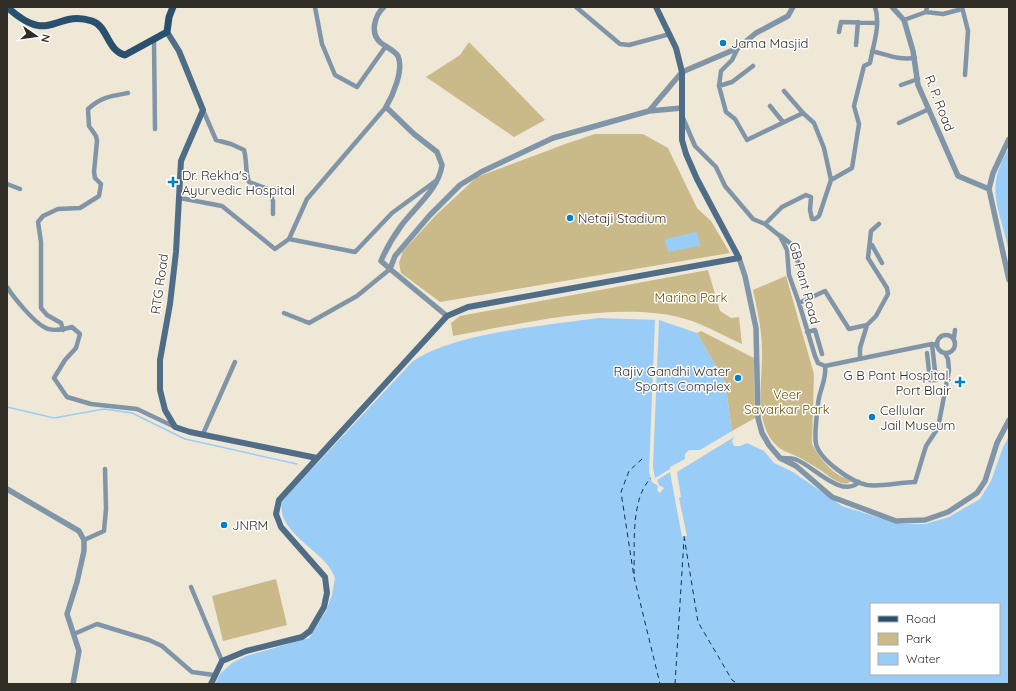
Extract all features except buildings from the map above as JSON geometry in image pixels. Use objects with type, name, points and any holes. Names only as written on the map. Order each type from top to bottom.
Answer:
[{"type":"main road","points":[[8,7],[21,19],[37,26],[47,26],[78,19],[95,22],[103,30],[112,45],[123,55],[128,54],[167,32]]},
{"type":"main road","points":[[173,7],[168,18],[167,32],[179,51],[203,110]]},
{"type":"main road","points":[[211,684],[222,661],[246,651],[302,637],[310,631],[324,607],[327,593],[325,577],[281,527],[276,514],[279,500],[447,316],[468,307],[739,258],[697,179],[686,154],[682,140],[682,72],[670,34],[660,10],[656,7]]},
{"type":"main road","name":"RTG Road","points":[[175,427],[165,410],[160,390],[160,360],[170,304],[176,252],[181,161],[203,110]]},
{"type":"main road","points":[[175,427],[317,458]]},
{"type":"street","points":[[316,7],[322,44],[335,75],[357,87],[386,46]]},
{"type":"street","points":[[180,198],[222,206],[275,249],[289,239],[306,199],[386,107],[394,94],[399,63],[397,56],[379,42],[374,26],[376,17],[384,7]]},
{"type":"street","points":[[576,7],[620,44],[629,45],[670,34]]},
{"type":"street","points":[[649,112],[682,72],[738,48],[756,33],[788,16],[793,7]]},
{"type":"street","points":[[831,180],[852,168],[859,124],[854,106],[864,66],[870,63],[878,15],[875,7]]},
{"type":"street","name":"R. P. Road","points":[[892,7],[904,20],[915,58],[918,79],[929,109],[958,176],[990,189]]},
{"type":"street","points":[[904,20],[926,9],[943,14],[962,8],[968,31],[965,75]]},
{"type":"street","points":[[839,32],[841,22],[877,23]]},
{"type":"street","points":[[856,45],[858,22]]},
{"type":"street","points":[[154,40],[155,129]]},
{"type":"street","points":[[738,48],[732,60],[721,71],[719,86],[726,112],[735,119],[747,140],[803,113]]},
{"type":"street","points":[[872,51],[895,58],[915,58]]},
{"type":"street","points":[[719,86],[732,82],[753,66]]},
{"type":"street","points":[[901,85],[918,79]]},
{"type":"street","points":[[765,224],[782,207],[806,195],[811,197],[810,216],[812,219],[815,219],[819,216],[831,180],[824,148],[814,123],[784,91]]},
{"type":"street","points":[[63,330],[61,322],[46,315],[40,308],[41,242],[37,226],[38,222],[43,216],[58,209],[80,208],[99,196],[101,184],[95,178],[94,172],[96,136],[89,126],[88,109],[94,102],[128,93]]},
{"type":"street","points":[[770,106],[783,122]]},
{"type":"street","points":[[386,107],[414,134],[437,152],[442,165],[438,180],[401,226],[381,261],[447,316]]},
{"type":"street","points":[[284,313],[309,323],[356,296],[390,269],[395,256],[405,244],[430,215],[460,185],[482,172],[553,138],[649,112],[682,108]]},
{"type":"street","points":[[899,123],[929,109]]},
{"type":"street","points":[[203,110],[216,140],[231,144],[244,150],[246,157],[246,172],[249,182],[268,189],[273,202],[273,214]]},
{"type":"street","name":"GB Pant Road","points":[[683,118],[695,146],[716,168],[725,186],[753,219],[765,224],[780,236],[787,250],[789,275],[815,356],[818,363],[825,366]]},
{"type":"street","points":[[1009,139],[993,173],[990,189],[1009,280]]},
{"type":"street","points":[[289,239],[355,252],[392,213],[438,180]]},
{"type":"street","points":[[7,184],[20,189]]},
{"type":"street","points":[[860,358],[860,348],[867,325],[876,316],[888,294],[887,288],[868,258],[871,231],[879,224]]},
{"type":"street","points":[[780,236],[790,243],[803,274]]},
{"type":"street","points":[[871,240],[873,249],[882,262]]},
{"type":"street","points":[[739,258],[745,276],[756,328],[758,418],[762,433],[769,446],[780,458],[796,466],[832,497],[896,520],[926,520],[948,512],[977,493],[985,481],[997,443],[1009,420]]},
{"type":"street","points":[[7,287],[14,299],[45,328],[63,330],[72,327],[80,334],[76,348],[65,360],[54,378],[67,397],[91,404],[136,409],[175,427]]},
{"type":"street","points":[[799,303],[824,291],[849,329],[867,325]]},
{"type":"street","points":[[807,332],[815,330],[822,354]]},
{"type":"street","points":[[945,353],[953,350],[956,344],[954,338],[955,330]]},
{"type":"street","points":[[937,346],[938,339],[942,335],[949,334],[954,338]]},
{"type":"street","points":[[927,353],[930,380],[936,380],[932,344]]},
{"type":"street","points":[[932,344],[937,346],[945,353],[948,359],[949,370],[938,428],[926,446],[916,482],[868,485],[859,482],[835,469],[819,450],[816,443],[818,399],[819,392],[826,376],[825,366],[860,358],[932,344]]},
{"type":"street","points":[[203,434],[236,362]]},
{"type":"street","points":[[780,458],[796,459],[837,485],[848,487],[856,485],[859,482]]},
{"type":"street","points":[[84,540],[104,531],[106,509],[105,469]]},
{"type":"street","points":[[7,489],[79,532],[84,540],[84,551],[78,582],[67,614],[79,651],[73,684]]},
{"type":"street","points":[[191,587],[222,661]]},
{"type":"street","points":[[74,634],[97,624],[149,640],[162,646],[192,672],[214,675]]},
{"type":"green space","points":[[469,42],[545,120],[514,137],[426,77],[460,55]]},
{"type":"green space","name":"Netaji Stadium","points":[[595,134],[643,134],[668,148],[697,208],[711,221],[730,253],[440,302],[401,273],[399,263],[403,251],[436,215],[477,177]]},
{"type":"green space","name":"Marina Park","points":[[708,270],[720,311],[731,318],[739,317],[742,344],[692,321],[666,315],[636,312],[605,312],[573,315],[453,336],[451,323],[460,316]]},
{"type":"green space","name":"Veer Savarkar Park","points":[[786,276],[814,374],[812,444],[829,467],[842,477],[851,481],[848,483],[844,484],[836,481],[806,461],[780,448],[768,434],[764,423],[761,412],[762,342],[753,290]]},
{"type":"green space","name":"Rajiv Gandhi Water Sports Complex","points":[[701,331],[754,358],[755,418],[732,431],[725,382],[697,333]]},
{"type":"green space","points":[[276,579],[287,625],[223,641],[212,596]]},
{"type":"water","points":[[1009,148],[1009,253],[996,200],[995,189],[1001,163]]},
{"type":"water","points":[[697,232],[700,246],[668,252],[665,239]]},
{"type":"water","points":[[599,318],[659,320],[697,333],[725,382],[734,437],[732,441],[734,446],[740,446],[747,443],[764,451],[774,463],[793,472],[842,506],[899,524],[925,524],[949,517],[980,499],[991,481],[1003,447],[1009,436],[1009,684],[215,684],[220,674],[232,663],[246,656],[309,638],[326,611],[332,595],[335,578],[330,568],[293,532],[286,523],[282,513],[282,501],[412,362],[429,352],[451,344],[476,337],[528,327]]},
{"type":"pier","points":[[655,320],[659,320],[653,467],[655,478],[670,469],[670,467],[685,459],[685,454],[689,450],[700,450],[732,431],[734,437],[677,472],[681,497],[679,498],[687,536],[682,537],[670,472],[657,480],[659,485],[664,488],[660,493],[657,490],[658,486],[652,482],[649,472]]},
{"type":"waterway","points":[[7,407],[54,418],[104,409],[132,413],[185,439],[297,464]]},
{"type":"ferry route","points":[[642,459],[629,471],[621,492],[634,577],[660,684]]},
{"type":"ferry route","points":[[634,574],[634,537],[637,510],[644,487],[651,478]]},
{"type":"ferry route","points":[[684,536],[698,622],[732,680],[738,684]]},
{"type":"ferry route","points":[[675,684],[684,539]]},
{"type":"place","name":"Jama Masjid","points":[[723,43]]},
{"type":"place","name":"Dr. Rekha's Ayurvedic Hospital","points":[[173,182]]},
{"type":"place","name":"Netaji Stadium","points":[[570,218]]},
{"type":"place","name":"Rajiv Gandhi Water Sports Complex","points":[[738,378]]},
{"type":"place","name":"G B Pant Hospital, Port Blair","points":[[960,382]]},
{"type":"place","name":"Cellular Jail Museum","points":[[872,417]]},
{"type":"place","name":"JNRM","points":[[224,525]]}]
